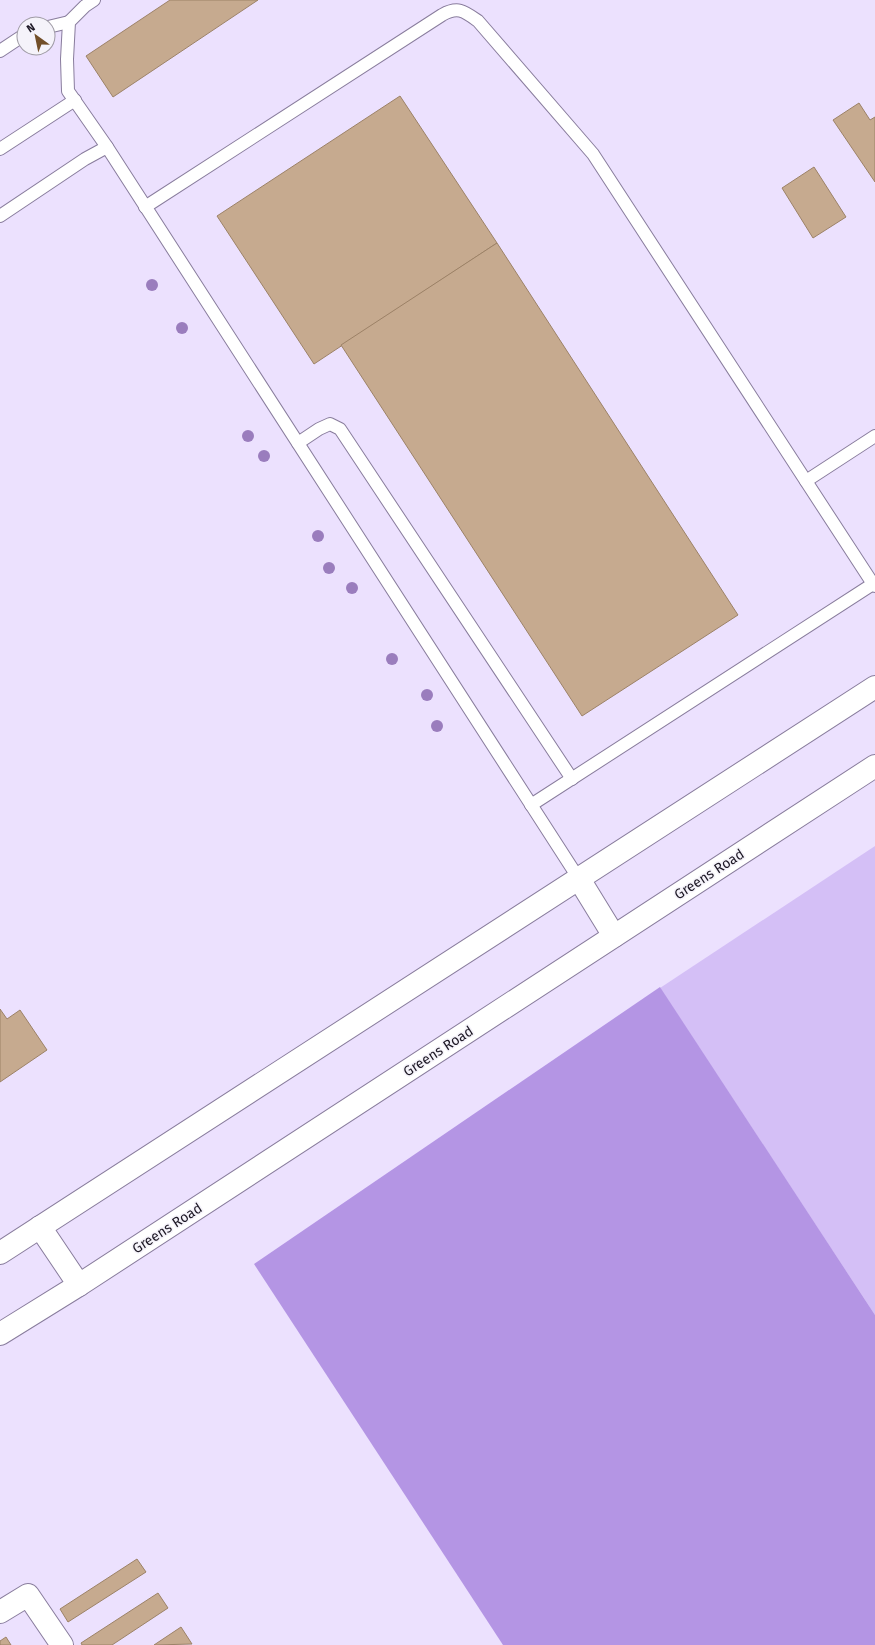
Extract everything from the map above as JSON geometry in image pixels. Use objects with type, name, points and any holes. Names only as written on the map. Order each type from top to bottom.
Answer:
[{"type":"main road","points":[[0,1253],[875,686]]},
{"type":"main road","name":"Greens Road","points":[[0,1334],[79,1285],[875,766]]},
{"type":"main road","points":[[579,879],[614,936]]},
{"type":"main road","points":[[40,1227],[79,1285]]},
{"type":"main road","points":[[0,1612],[28,1594],[62,1645]]},
{"type":"lane","points":[[56,25],[69,22],[85,6],[94,0]]},
{"type":"lane","points":[[145,207],[442,15],[452,10],[461,10],[478,21],[593,154],[874,585],[531,805]]},
{"type":"lane","points":[[69,22],[67,59],[68,91],[145,207],[579,879]]},
{"type":"lane","points":[[0,51],[16,40]]},
{"type":"lane","points":[[0,149],[75,100]]},
{"type":"lane","points":[[0,216],[85,158],[106,147]]},
{"type":"lane","points":[[298,443],[319,429],[330,424],[340,429],[572,779]]},
{"type":"lane","points":[[806,481],[875,436]]},
{"type":"shaded area","points":[[875,846],[875,1315],[660,988]]},
{"type":"shaded area","points":[[660,987],[875,1315],[875,1645],[503,1645],[254,1264]]},
{"type":"building","points":[[170,0],[258,0],[113,97],[86,56]]},
{"type":"building","points":[[400,96],[497,243],[314,364],[217,216]]},
{"type":"building","points":[[859,103],[870,120],[875,117],[875,182],[833,120]]},
{"type":"building","points":[[814,167],[846,217],[813,238],[782,188]]},
{"type":"building","points":[[497,243],[738,615],[582,716],[341,345]]},
{"type":"building","points":[[0,1009],[7,1019],[20,1010],[47,1050],[0,1082]]},
{"type":"building","points":[[137,1559],[146,1572],[68,1622],[60,1609]]},
{"type":"building","points":[[158,1593],[168,1608],[112,1645],[82,1645],[81,1643]]},
{"type":"building","points":[[181,1627],[192,1644],[154,1645]]},
{"type":"building","points":[[6,1637],[11,1645],[0,1645],[0,1641]]}]
